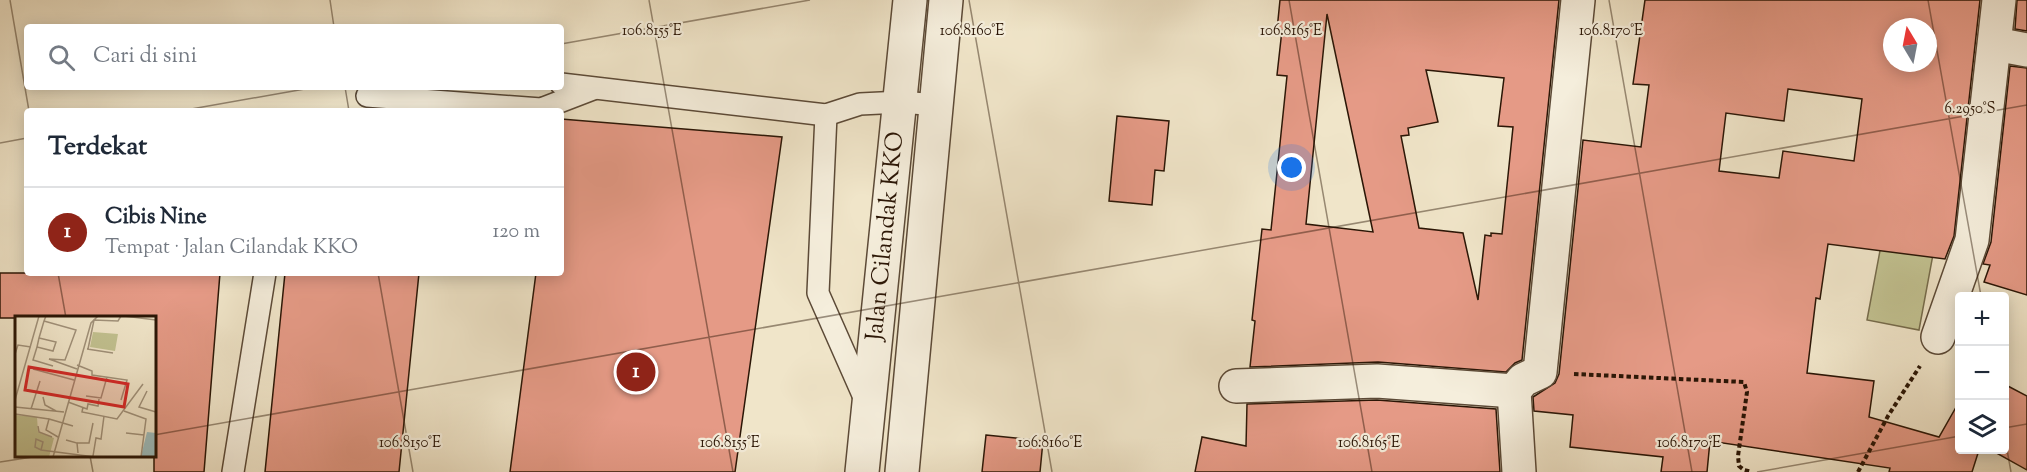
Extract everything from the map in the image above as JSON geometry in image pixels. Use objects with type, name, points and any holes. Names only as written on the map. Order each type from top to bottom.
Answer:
[{"type":"street","name":"Jalan Cilandak KKO","points":[[862,472],[910,0]]},
{"type":"street","name":"Jalan Cilandak KKO","points":[[902,472],[946,0]]},
{"type":"street","points":[[1519,472],[1514,391],[1523,380],[1540,372],[1578,0]]},
{"type":"street","points":[[1938,337],[1972,240],[1999,0]]},
{"type":"street","points":[[1995,44],[2027,50]]},
{"type":"street","points":[[1236,386],[1377,381],[1514,391]]},
{"type":"lane","points":[[564,84],[826,115],[860,104],[901,102],[937,105]]},
{"type":"lane","points":[[544,108],[597,87]]},
{"type":"lane","points":[[367,96],[528,108]]},
{"type":"lane","points":[[826,115],[818,292],[869,409]]},
{"type":"lane","points":[[233,472],[265,276]]},
{"type":"path","points":[[1858,472],[1888,416],[1938,337]]},
{"type":"path","points":[[1540,372],[1744,382],[1747,392],[1738,456],[1739,466],[1744,471],[1752,472]]},
{"type":"green space","points":[[1882,240],[1934,249],[1919,330],[1867,320]]},
{"type":"building","points":[[1280,0],[1559,0],[1522,360],[1506,372],[1378,362],[1250,367],[1255,321],[1252,320],[1262,229],[1271,230],[1287,76],[1277,75],[1282,30],[1277,30]],"holes":[[[1327,14],[1373,232],[1306,224]],[[1426,70],[1504,78],[1498,126],[1513,127],[1502,234],[1485,235],[1478,300],[1463,233],[1419,228],[1401,136],[1409,135],[1408,128],[1438,122]]]},
{"type":"building","points":[[1645,0],[1980,0],[1954,236],[1945,259],[1828,244],[1820,299],[1816,298],[1807,373],[1874,381],[1869,417],[1939,437],[1955,409],[1955,454],[1978,454],[1972,472],[1889,472],[1890,468],[1710,441],[1707,472],[1661,472],[1663,457],[1570,447],[1573,415],[1534,411],[1533,397],[1555,383],[1559,374],[1583,140],[1641,147],[1649,85],[1633,84]],"holes":[[[1788,89],[1862,99],[1854,161],[1783,151],[1779,178],[1719,171],[1726,113],[1784,121]]]},
{"type":"building","points":[[2017,0],[2027,0],[2027,31],[2015,29]]},
{"type":"building","points":[[2010,66],[2027,68],[2027,295],[1984,282],[1990,265],[1983,264],[1991,242]]},
{"type":"building","points":[[1117,116],[1169,121],[1164,171],[1155,170],[1152,205],[1109,201]]},
{"type":"building","points":[[564,119],[782,137],[735,472],[510,472],[536,276],[564,276]]},
{"type":"building","points":[[0,273],[24,273],[24,276],[220,276],[204,472],[154,472],[154,457],[156,457],[156,316],[15,316],[15,318],[0,318]]},
{"type":"building","points":[[285,276],[419,276],[399,472],[265,472]]},
{"type":"building","points":[[2009,387],[2027,396],[2027,470],[1998,454],[2009,454]]},
{"type":"building","points":[[1377,400],[1496,409],[1500,472],[1195,472],[1202,437],[1246,446],[1247,404]]},
{"type":"building","points":[[986,435],[1043,441],[1040,472],[982,472]]},
{"type":"place","name":"Cibis Nine","points":[[636,372]]}]
